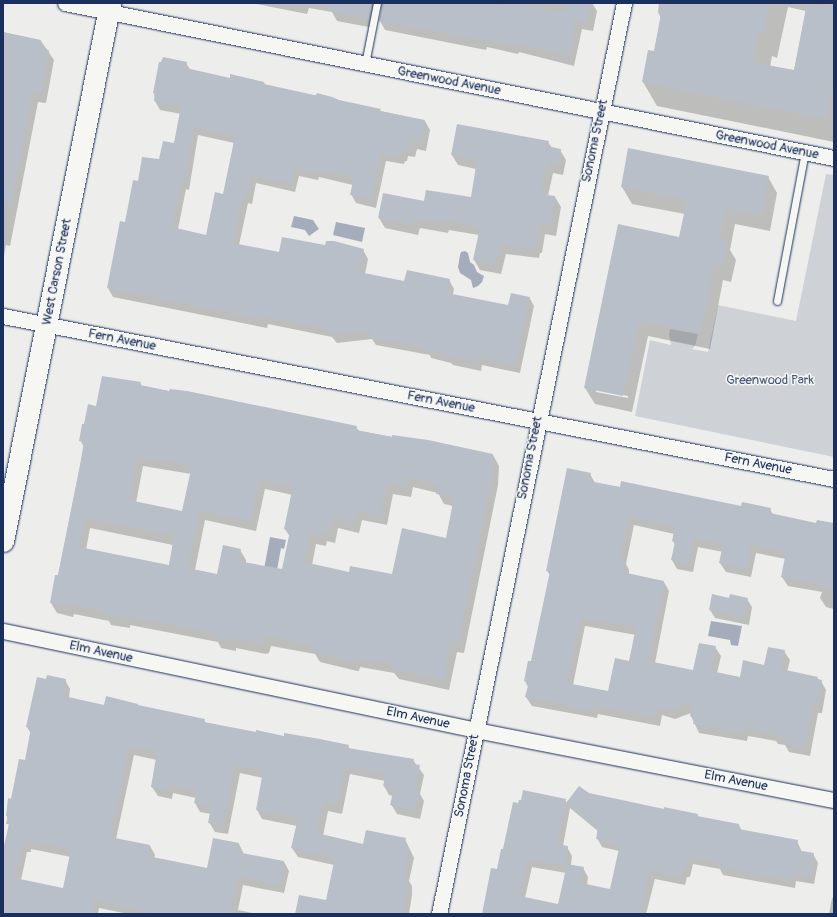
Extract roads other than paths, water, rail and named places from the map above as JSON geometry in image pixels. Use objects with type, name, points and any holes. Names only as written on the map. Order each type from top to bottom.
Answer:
[{"type":"main road","name":"West Carson Street","points":[[3,541],[109,7]]},
{"type":"street","name":"Greenwood Avenue","points":[[65,3],[109,7],[365,64],[834,158]]},
{"type":"street","name":"Sonoma Street","points":[[439,914],[538,420],[624,3]]},
{"type":"street","name":"Fern Avenue","points":[[3,316],[834,479]]},
{"type":"street","name":"Elm Avenue","points":[[3,631],[476,730],[834,800]]},
{"type":"lane","points":[[365,64],[377,3]]},
{"type":"lane","points":[[777,301],[805,152]]},
{"type":"water","points":[[294,216],[313,220],[319,229],[309,236],[305,230],[291,227]]},
{"type":"water","points":[[336,222],[365,228],[362,242],[333,235]]},
{"type":"water","points":[[465,251],[468,253],[470,262],[474,265],[477,272],[484,276],[482,282],[473,288],[471,280],[460,273],[458,267],[461,252]]},
{"type":"water","points":[[270,537],[286,540],[284,549],[281,548],[277,570],[264,569]]},
{"type":"water","points":[[711,621],[742,626],[738,646],[731,645],[730,640],[708,636]]},
{"type":"park label","name":"Greenwood Park","points":[[770,380]]}]
